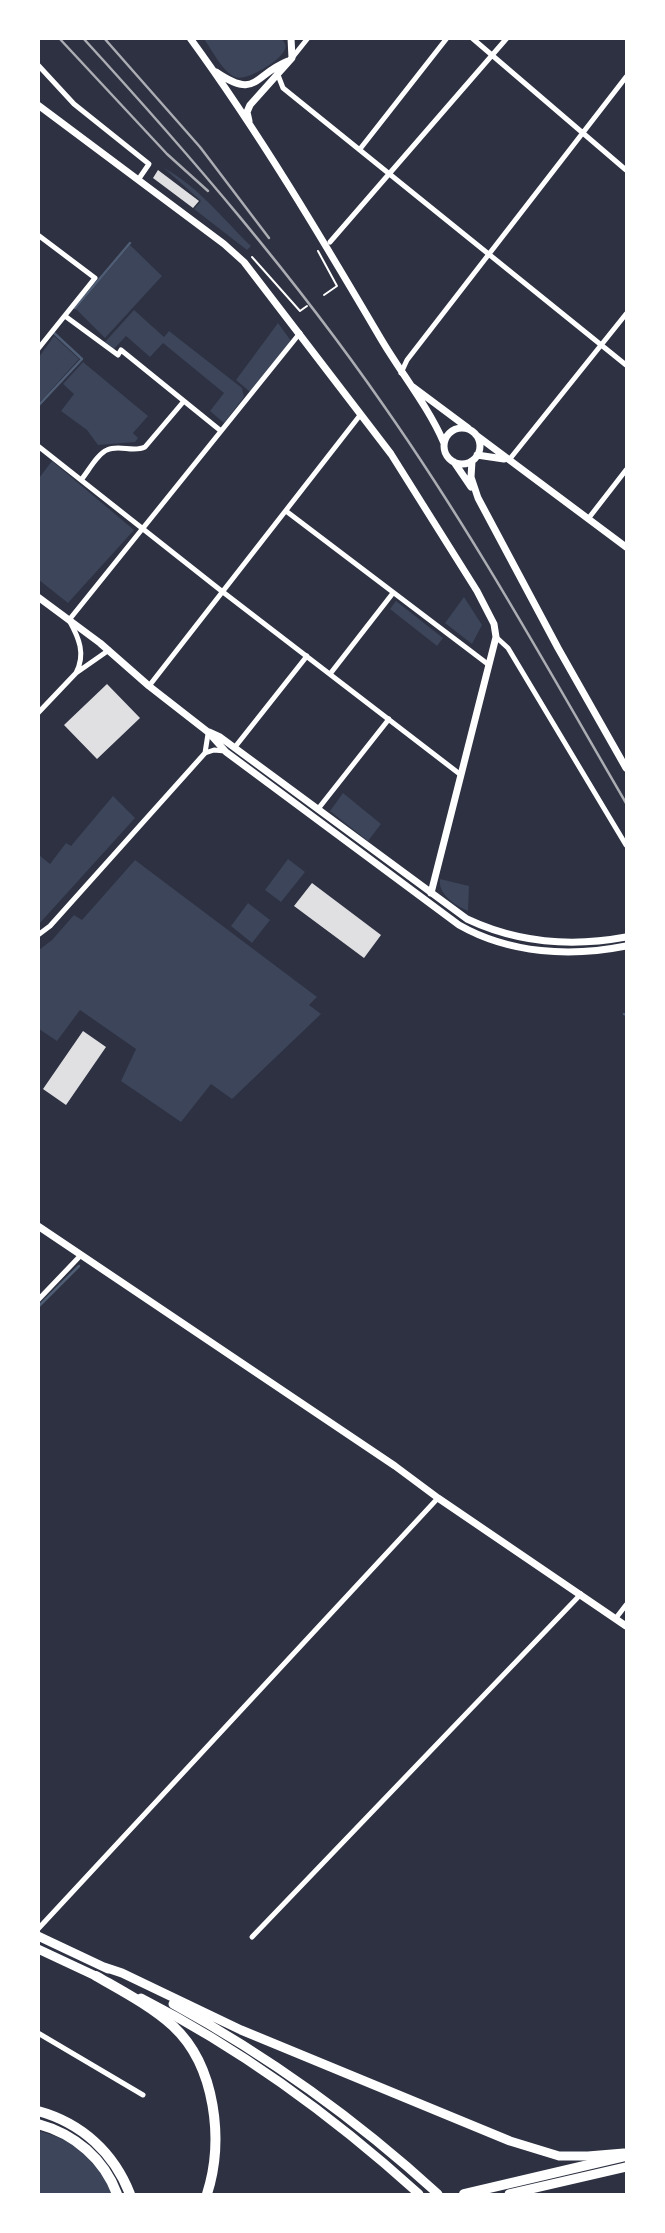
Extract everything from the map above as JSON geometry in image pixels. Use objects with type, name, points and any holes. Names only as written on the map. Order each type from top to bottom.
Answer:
[{"type":"highway","points":[[38,1936],[104,1967],[209,2025],[279,2069],[365,2133],[435,2192]]},
{"type":"highway","points":[[40,1949],[188,2023],[270,2075],[368,2150],[419,2194]]},
{"type":"highway","points":[[104,1967],[241,2030],[510,2141],[559,2156],[626,2154]]},
{"type":"highway","points":[[96,1976],[166,2020],[192,2050],[206,2082],[214,2116],[215,2157],[207,2194]]},
{"type":"highway","points":[[38,2111],[66,2121],[100,2146],[116,2165],[131,2194]]},
{"type":"highway","points":[[38,2124],[66,2134],[89,2152],[104,2169],[117,2194]]},
{"type":"highway","points":[[464,2194],[626,2154]]},
{"type":"highway","points":[[509,2194],[626,2167]]},
{"type":"street","points":[[190,38],[328,243],[401,373],[427,410],[444,443],[446,454],[478,498],[626,768]]},
{"type":"street","points":[[291,38],[291,59]]},
{"type":"street","points":[[252,128],[248,109],[309,38]]},
{"type":"street","points":[[360,149],[447,38]]},
{"type":"street","points":[[472,38],[626,170]]},
{"type":"street","points":[[328,243],[507,38]]},
{"type":"street","points":[[213,69],[234,83],[246,86],[256,83],[291,59]]},
{"type":"street","points":[[38,65],[74,104],[149,164],[138,180]]},
{"type":"street","points":[[278,75],[283,88],[626,365]]},
{"type":"street","points":[[401,373],[407,359],[626,77]]},
{"type":"street","points":[[38,105],[225,244],[244,262],[399,467],[472,583],[494,624],[496,637],[430,893]]},
{"type":"street","points":[[38,235],[95,278],[38,349]]},
{"type":"street","points":[[509,460],[626,314]]},
{"type":"street","points":[[65,316],[118,355],[121,350],[221,431]]},
{"type":"street","points":[[69,620],[300,333]]},
{"type":"street","points":[[407,383],[626,547]]},
{"type":"street","points":[[81,480],[105,451],[145,447],[184,401]]},
{"type":"street","points":[[149,686],[361,414]]},
{"type":"street","points":[[444,443],[452,430],[462,428],[474,433],[480,445],[471,477],[478,498]]},
{"type":"street","points":[[38,446],[461,775]]},
{"type":"street","points":[[454,462],[463,464],[489,455],[509,460]]},
{"type":"street","points":[[588,519],[626,470]]},
{"type":"street","points":[[286,512],[489,665]]},
{"type":"street","points":[[330,674],[393,593]]},
{"type":"street","points":[[38,597],[109,650],[149,686],[208,732],[226,752],[468,930],[535,950],[566,952],[624,946]]},
{"type":"street","points":[[69,620],[81,649],[81,662],[76,673]]},
{"type":"street","points":[[496,637],[508,648],[626,845]]},
{"type":"street","points":[[38,713],[76,673],[109,650]]},
{"type":"street","points":[[235,747],[307,656]]},
{"type":"street","points":[[318,809],[389,719]]},
{"type":"street","points":[[208,732],[235,747],[467,919],[515,936],[570,943],[625,937]]},
{"type":"street","points":[[38,935],[50,926],[205,753],[208,732]]},
{"type":"street","points":[[205,753],[214,750],[226,752]]},
{"type":"street","points":[[38,1226],[395,1466],[626,1626]]},
{"type":"street","points":[[38,1300],[81,1255]]},
{"type":"street","points":[[38,1929],[438,1498]]},
{"type":"street","points":[[252,1937],[581,1594]]},
{"type":"street","points":[[616,1618],[626,1605]]},
{"type":"street","points":[[38,2033],[143,2095]]},
{"type":"path","points":[[324,295],[337,286],[317,252],[328,243]]},
{"type":"path","points":[[244,262],[253,256],[300,311],[307,306]]},
{"type":"shaded area","points":[[204,39],[282,39],[286,48],[271,64],[240,78],[226,70]]},
{"type":"shaded area","points":[[164,168],[200,194],[251,246],[247,250],[194,209],[201,201]]},
{"type":"shaded area","points":[[130,245],[162,276],[105,338],[76,309]]},
{"type":"shaded area","points":[[134,310],[164,337],[169,331],[242,388],[244,397],[224,423],[210,411],[224,393],[163,343],[150,357],[126,336],[114,349],[105,342]]},
{"type":"shaded area","points":[[278,323],[291,341],[250,392],[236,380]]},
{"type":"shaded area","points":[[54,336],[79,359],[39,403],[39,357]]},
{"type":"shaded area","points":[[83,362],[148,416],[133,433],[138,438],[135,442],[98,445],[87,430],[61,411],[74,394],[63,384]]},
{"type":"shaded area","points":[[52,461],[134,530],[68,603],[39,580],[39,478]]},
{"type":"shaded area","points":[[464,597],[482,625],[472,644],[445,623]]},
{"type":"shaded area","points":[[396,601],[443,638],[437,646],[390,609]]},
{"type":"shaded area","points":[[343,793],[381,824],[368,841],[330,811]]},
{"type":"shaded area","points":[[113,796],[135,818],[39,924],[39,855],[50,864],[66,843],[71,846]]},
{"type":"shaded area","points":[[288,859],[305,872],[281,902],[265,890]]},
{"type":"shaded area","points":[[135,860],[317,997],[309,1005],[321,1014],[232,1099],[211,1084],[181,1122],[121,1081],[136,1049],[80,1010],[57,1041],[39,1029],[39,950],[52,940],[74,915],[82,920]]},
{"type":"shaded area","points":[[440,879],[469,886],[468,911],[445,895]]},
{"type":"shaded area","points":[[248,903],[270,920],[252,943],[231,926]]},
{"type":"shaded area","points":[[38,2131],[74,2145],[84,2152],[100,2170],[112,2194],[39,2194]]},
{"type":"building","points":[[158,170],[199,201],[193,208],[153,178]]},
{"type":"building","points":[[107,684],[140,718],[97,759],[64,725]]},
{"type":"building","points":[[312,883],[381,935],[364,958],[294,906]]},
{"type":"building","points":[[83,1031],[106,1047],[66,1105],[43,1089]]},
{"type":"waterway","points":[[75,308],[130,243]]},
{"type":"waterway","points":[[38,406],[82,359],[54,333]]},
{"type":"waterway","points":[[38,1307],[79,1266]]},
{"type":"railway","points":[[59,38],[167,154],[208,191]]},
{"type":"railway","points":[[83,38],[240,217],[350,358],[417,454],[479,552],[626,803]]},
{"type":"railway","points":[[104,38],[200,147],[269,238]]}]
